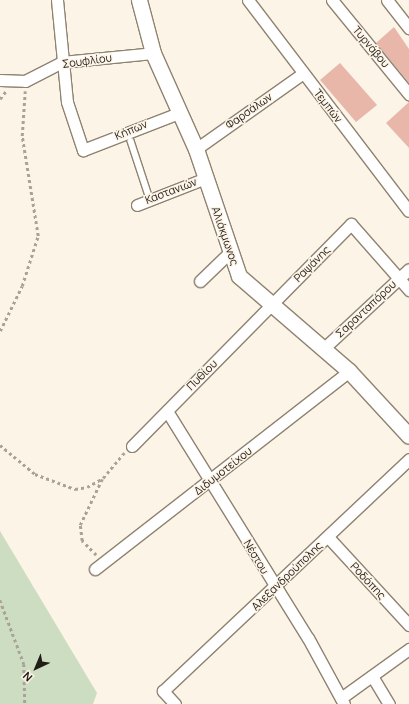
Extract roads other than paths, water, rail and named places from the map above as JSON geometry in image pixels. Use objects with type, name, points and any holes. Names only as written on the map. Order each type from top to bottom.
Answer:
[{"type":"street","points":[[57,0],[62,62]]},
{"type":"street","name":"Αλιάκμωνος","points":[[139,0],[153,53],[196,149],[239,276],[349,372],[409,436]]},
{"type":"street","name":"Τεμπών","points":[[248,0],[302,74],[409,211]]},
{"type":"street","name":"Τυρνάβου","points":[[332,0],[409,94]]},
{"type":"street","points":[[388,0],[409,28]]},
{"type":"street","name":"Σουφλίου","points":[[0,80],[25,81],[62,62],[153,53]]},
{"type":"street","name":"Κήπων","points":[[62,62],[66,102],[83,150],[179,113]]},
{"type":"street","name":"Φαρσάλων","points":[[196,149],[302,74]]},
{"type":"street","name":"Καστανιών","points":[[136,205],[206,178]]},
{"type":"street","name":"Ραψάνης","points":[[272,304],[351,224],[400,278]]},
{"type":"street","points":[[200,281],[230,252]]},
{"type":"street","name":"Σαρανταπόρου","points":[[323,349],[409,269]]},
{"type":"street","points":[[400,278],[409,290]]},
{"type":"street","name":"Πυθίου","points":[[132,446],[272,304]]},
{"type":"street","name":"Διδυμοτείχου","points":[[95,569],[210,482],[349,372]]},
{"type":"street","name":"Νέστου","points":[[167,411],[342,701]]},
{"type":"street","name":"Αλεξανδρούπολης","points":[[175,704],[163,691],[275,589],[409,458]]},
{"type":"street","name":"Ροδόπης","points":[[328,537],[409,625]]},
{"type":"street","points":[[342,701],[372,676],[409,649]]},
{"type":"street","points":[[372,676],[388,704]]},
{"type":"lane","points":[[131,141],[150,199]]}]
